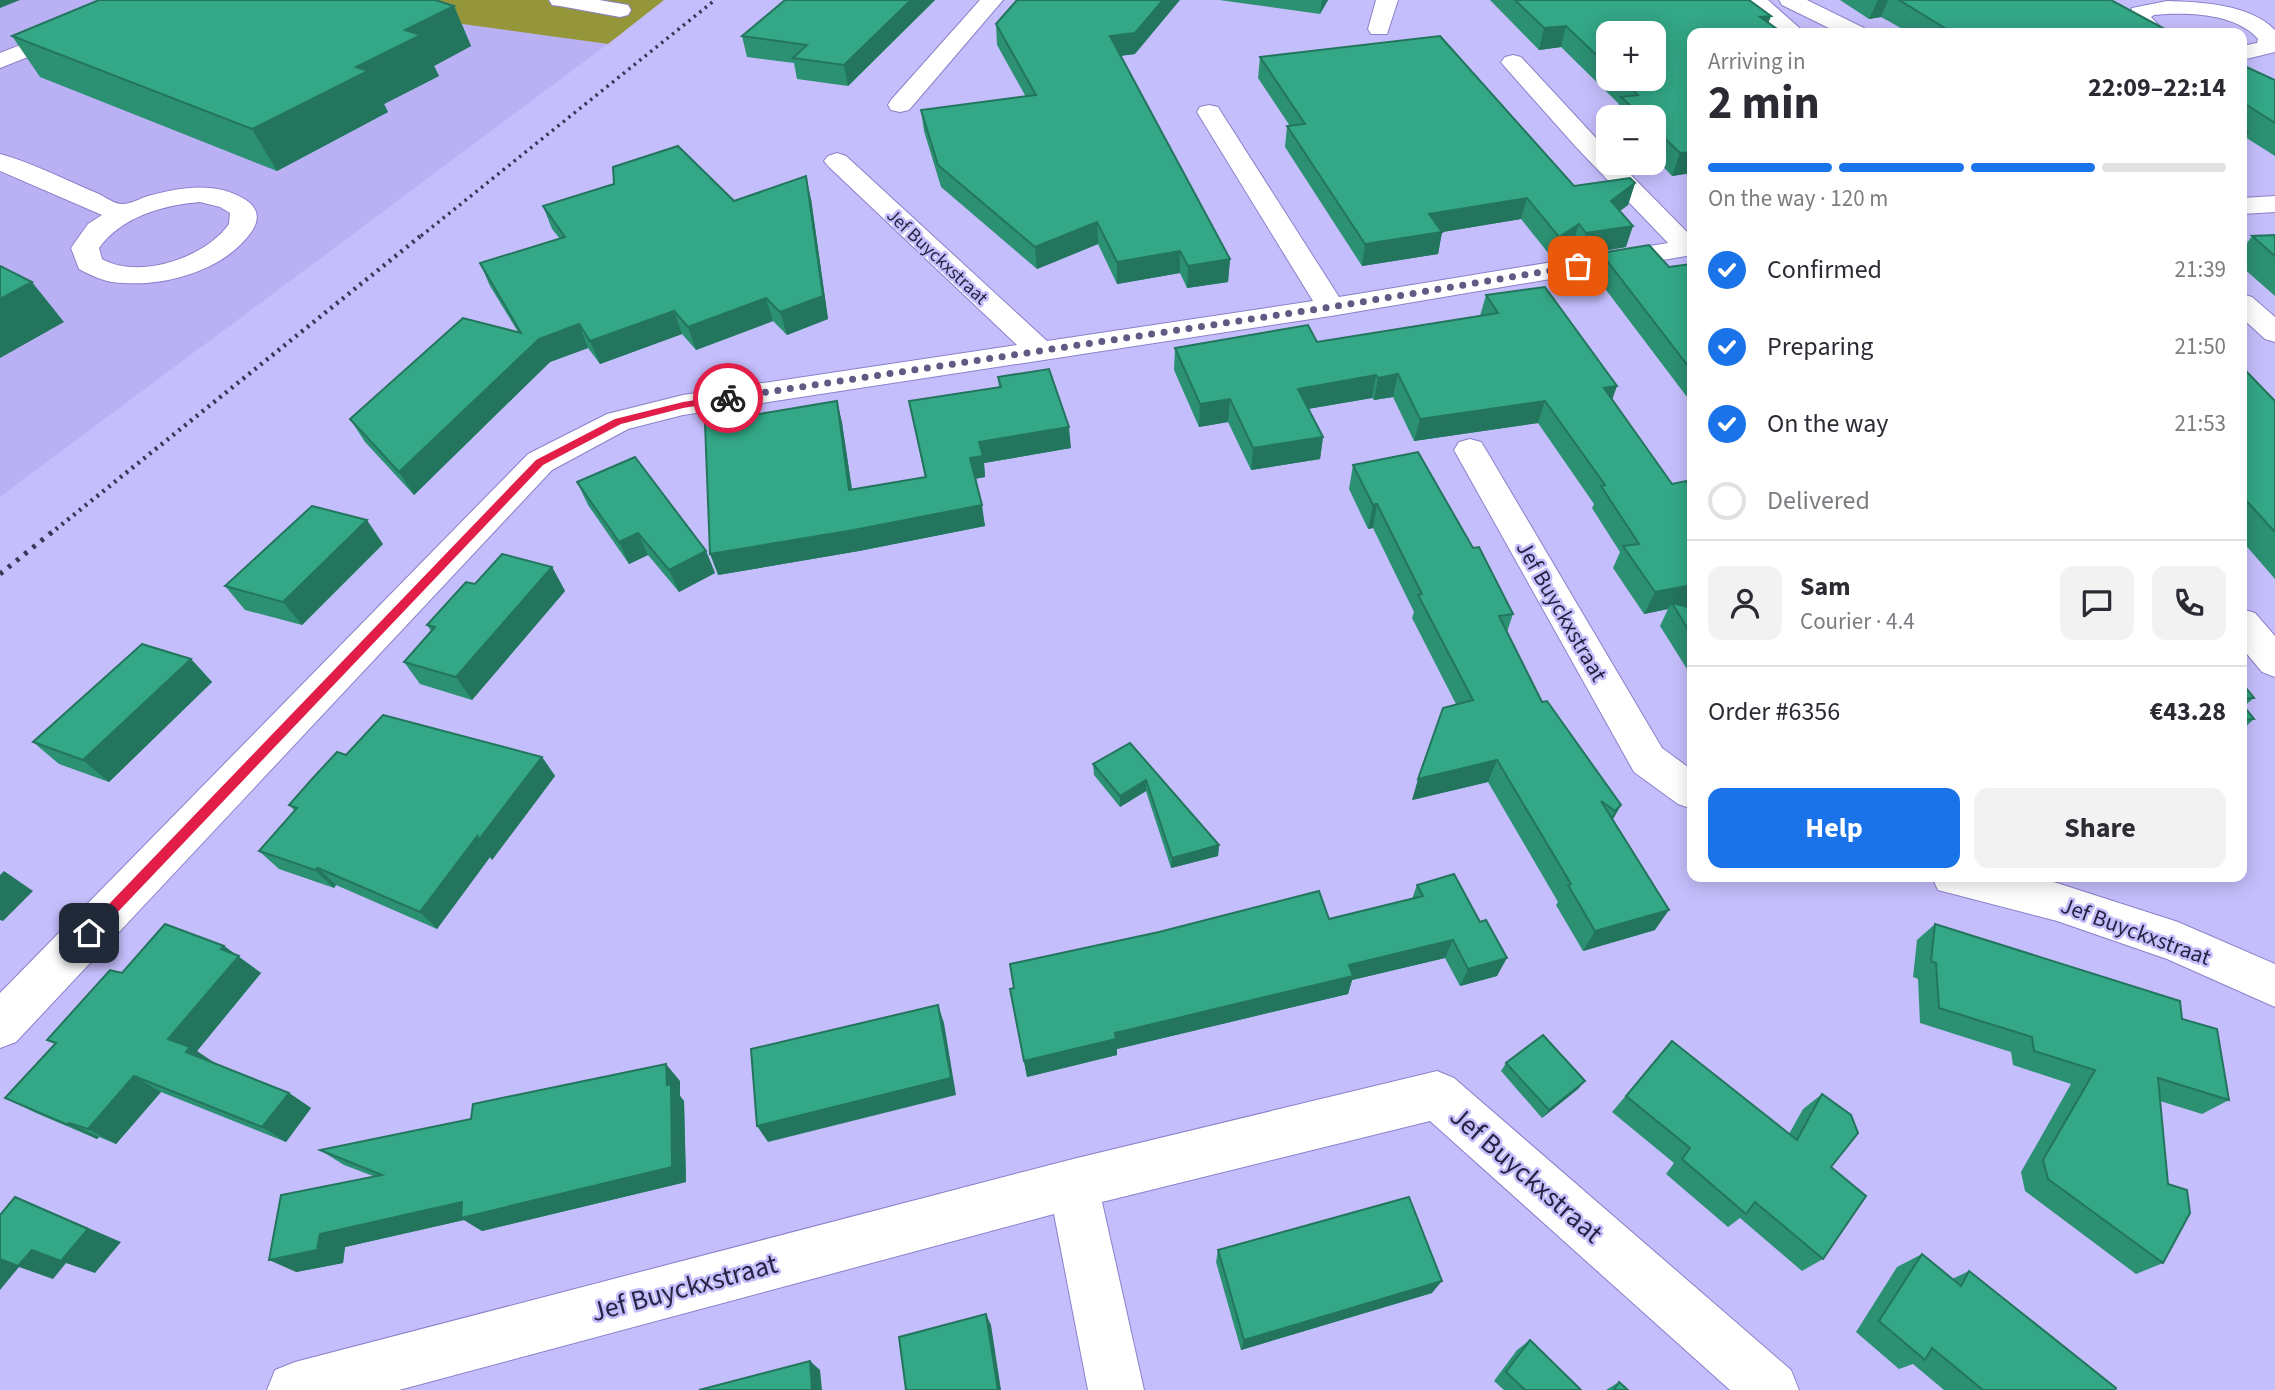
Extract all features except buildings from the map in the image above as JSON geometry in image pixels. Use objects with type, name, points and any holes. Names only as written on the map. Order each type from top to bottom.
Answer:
[{"type":"street","points":[[560,0],[620,10]]},
{"type":"street","points":[[900,104],[992,0]]},
{"type":"street","points":[[1378,29],[1387,0]]},
{"type":"street","points":[[1755,0],[1788,28]]},
{"type":"street","points":[[1790,0],[1846,28]]},
{"type":"street","points":[[2148,28],[2140,13],[2152,2],[2196,3],[2230,11],[2258,24],[2273,39],[2267,47],[2247,53]]},
{"type":"street","points":[[0,61],[86,25]]},
{"type":"street","points":[[2247,57],[2275,68]]},
{"type":"street","points":[[1513,62],[1687,245]]},
{"type":"street","points":[[1209,113],[1331,307]]},
{"type":"street","points":[[0,162],[122,214],[172,198],[210,195],[232,200],[243,211],[244,225],[232,240],[210,255],[176,268],[139,275],[108,273],[89,263],[85,248],[98,230],[122,214]]},
{"type":"street","name":"Jef Buyckxstraat","points":[[837,162],[1040,350]]},
{"type":"street","points":[[2247,206],[2275,204]]},
{"type":"street","points":[[0,1026],[540,462],[618,421],[683,405],[1331,307],[1687,248]]},
{"type":"street","points":[[2247,308],[2275,333]]},
{"type":"street","name":"Jef Buyckxstraat","points":[[1470,450],[1648,760],[1687,788]]},
{"type":"street","points":[[2247,629],[2275,662]]},
{"type":"street","name":"Jef Buyckxstraat","points":[[1974,882],[2057,902],[2178,942],[2275,986]]},
{"type":"street","name":"Jef Buyckxstraat","points":[[295,1390],[1073,1184],[1437,1095],[1771,1390]]},
{"type":"street","points":[[1073,1184],[1116,1390]]},
{"type":"shaded area","points":[[0,0],[254,0],[411,16],[608,44],[0,497]]},
{"type":"shaded area","points":[[286,0],[664,0],[608,44]]},
{"type":"railway","points":[[421,236],[715,0]]},
{"type":"railway","points":[[50,534],[423,234]]},
{"type":"railway","points":[[0,574],[52,532]]},
{"type":"way so far","points":[[728,398],[1331,307],[1578,266]]},
{"type":"route","points":[[89,933],[540,462],[618,421],[683,405],[728,398]]}]
